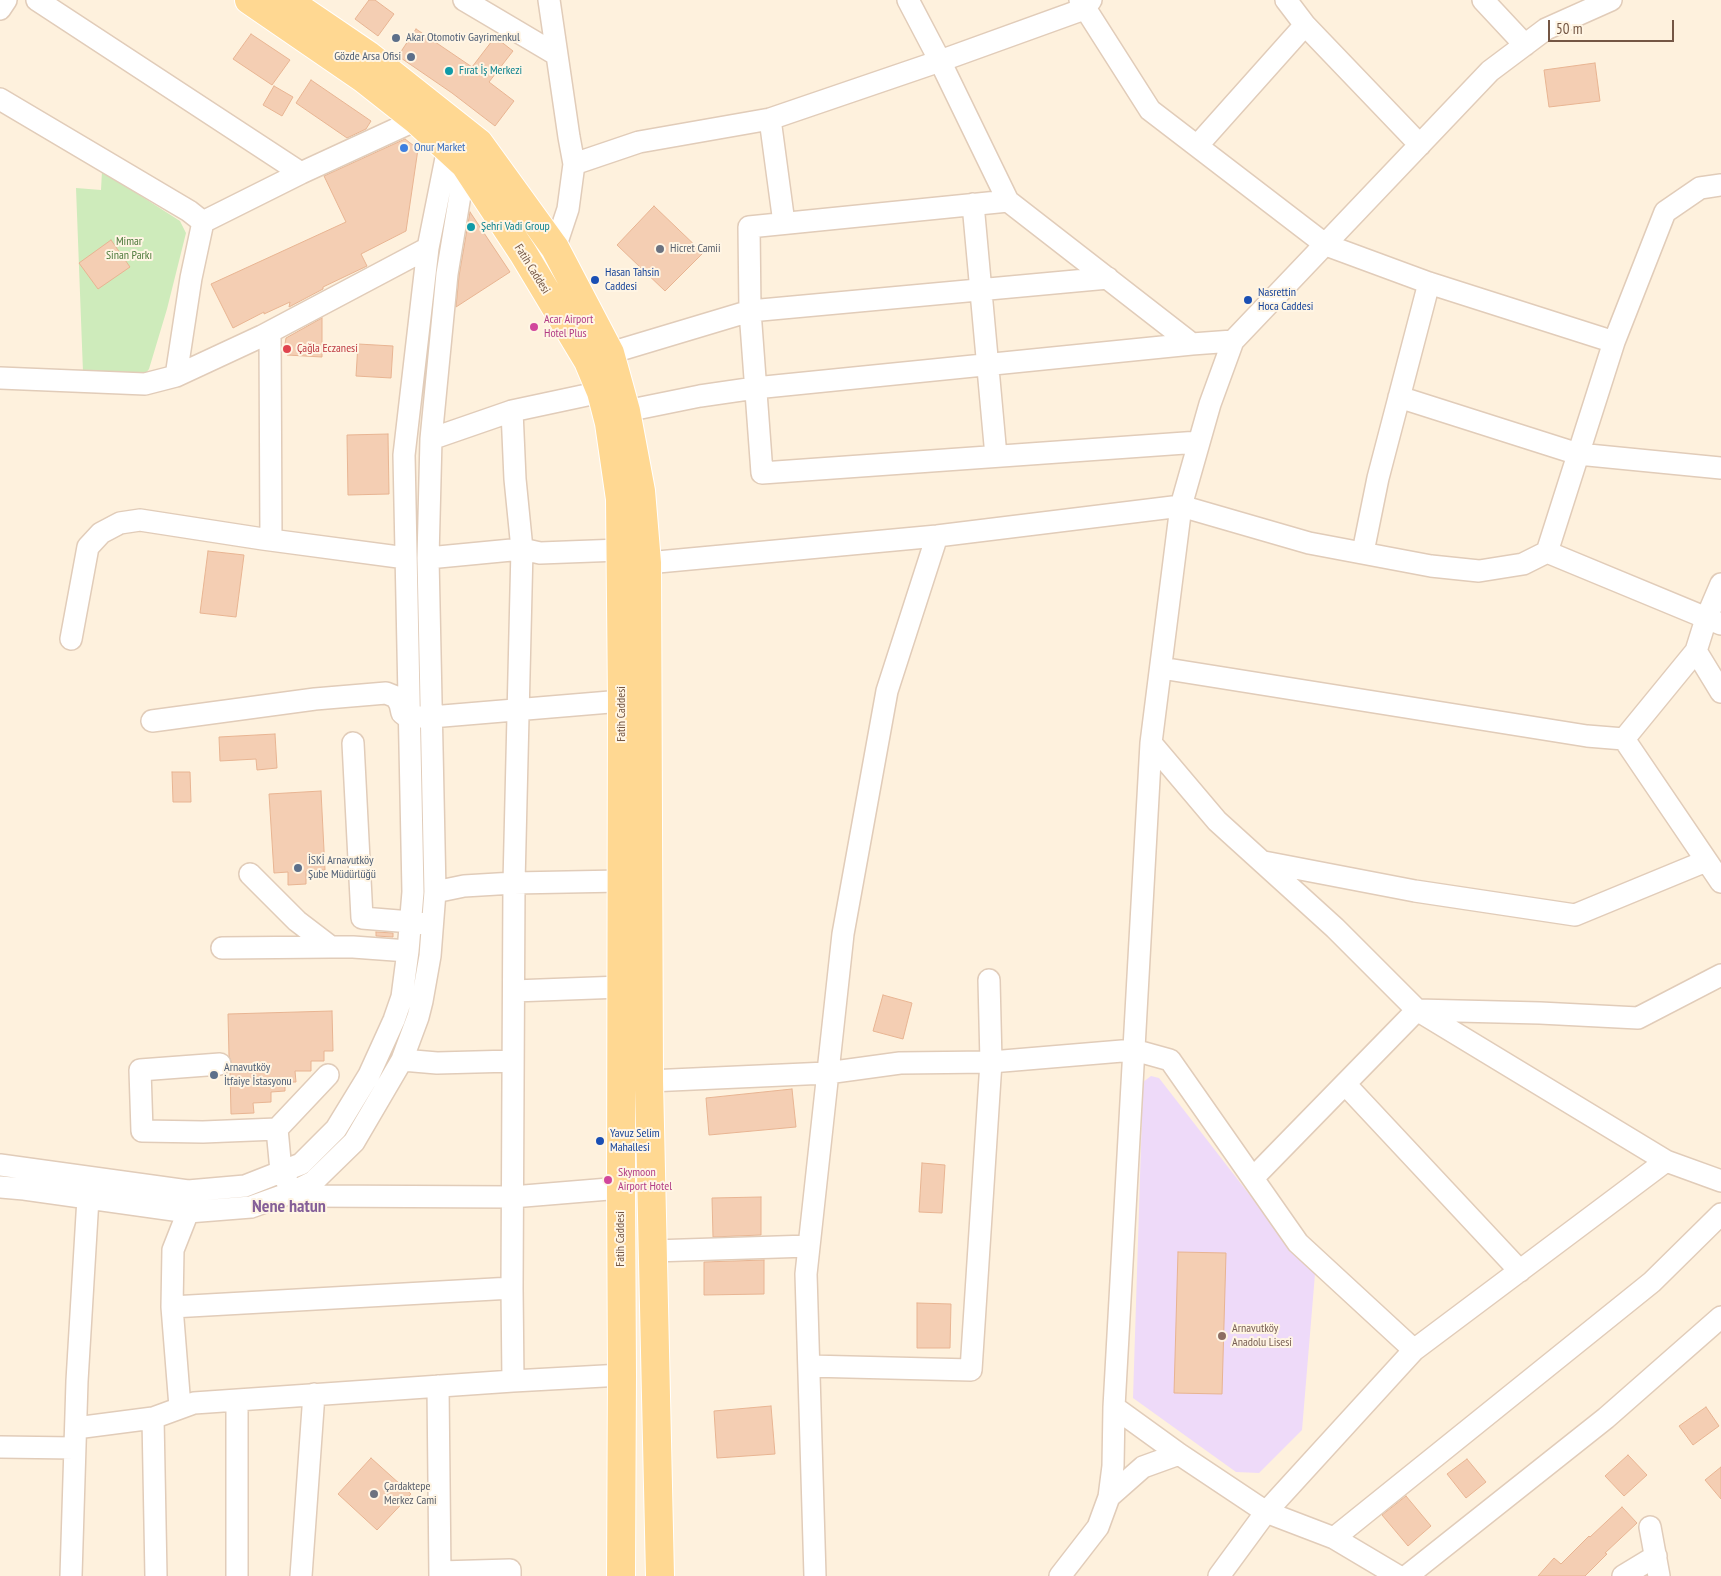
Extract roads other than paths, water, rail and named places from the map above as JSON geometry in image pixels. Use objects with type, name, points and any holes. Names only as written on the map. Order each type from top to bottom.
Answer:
[{"type":"main road","name":"Fatih Caddesi","points":[[249,0],[364,79],[416,120],[462,146],[583,353],[601,392],[609,423],[620,499],[622,701],[621,1576]]},
{"type":"main road","name":"Fatih Caddesi","points":[[287,0],[368,55],[462,146],[555,248],[610,353],[626,411],[641,491],[647,563],[649,1081],[660,1576]]},
{"type":"street","points":[[0,9],[6,0]]},
{"type":"street","points":[[37,0],[301,172]]},
{"type":"street","points":[[464,0],[557,55]]},
{"type":"street","points":[[549,0],[574,164],[568,209],[555,248]]},
{"type":"street","points":[[908,0],[1008,201],[1192,344]]},
{"type":"street","points":[[1286,0],[1305,25],[1420,145]]},
{"type":"street","points":[[1483,0],[1525,45]]},
{"type":"street","points":[[1060,1576],[1098,1527],[1109,1497],[1113,1466],[1114,1407],[1150,743],[1181,506],[1210,404],[1233,341],[1490,71],[1546,29],[1611,0]]},
{"type":"street","points":[[574,164],[638,142],[770,119],[940,61],[1085,3],[1150,110],[1326,245],[1430,283],[1614,342]]},
{"type":"street","points":[[1197,146],[1305,25]]},
{"type":"street","points":[[0,99],[189,211],[203,222]]},
{"type":"street","points":[[770,119],[784,223]]},
{"type":"street","points":[[203,222],[301,172],[416,120]]},
{"type":"street","points":[[0,1165],[188,1191],[245,1186],[301,1164],[336,1129],[369,1075],[394,1020],[402,997],[413,885],[404,455],[428,248],[462,146]]},
{"type":"street","points":[[0,1187],[188,1212],[251,1207],[293,1192],[313,1182],[354,1142],[402,1060],[418,1017],[430,956],[435,892],[428,558],[431,439],[462,146]]},
{"type":"street","points":[[647,563],[937,536],[1181,506],[1309,543],[1431,566],[1480,571],[1523,564],[1547,552],[1614,342],[1665,212],[1700,188],[1721,185]]},
{"type":"street","points":[[1008,201],[749,228],[750,311],[762,473],[1198,442]]},
{"type":"street","points":[[973,204],[996,456]]},
{"type":"street","points":[[176,376],[191,278],[203,222]]},
{"type":"street","points":[[0,378],[145,384],[176,376],[270,332],[428,248]]},
{"type":"street","points":[[610,353],[750,311],[1108,278]]},
{"type":"street","points":[[1363,552],[1378,478],[1430,283]]},
{"type":"street","points":[[270,332],[271,540]]},
{"type":"street","points":[[626,411],[700,396],[755,388],[1233,341]]},
{"type":"street","points":[[431,439],[512,411],[601,392]]},
{"type":"street","points":[[1399,397],[1578,454],[1721,468]]},
{"type":"street","points":[[512,411],[522,549],[514,883],[513,1381]]},
{"type":"street","points":[[70,639],[88,547],[94,539],[110,527],[130,521],[140,520],[406,558]]},
{"type":"street","points":[[816,1576],[806,1274],[843,934],[887,691],[937,536]]},
{"type":"street","points":[[428,558],[522,549],[540,553],[620,550]]},
{"type":"street","points":[[1547,552],[1714,622]]},
{"type":"street","points":[[1624,739],[1696,651],[1714,622],[1721,584]]},
{"type":"street","points":[[1696,651],[1721,692]]},
{"type":"street","points":[[1161,668],[1587,736],[1624,739]]},
{"type":"street","points":[[152,722],[315,699],[386,693],[396,698],[402,713],[409,716],[431,717],[622,701]]},
{"type":"street","points":[[1624,739],[1721,882]]},
{"type":"street","points":[[352,743],[362,918],[352,947]]},
{"type":"street","points":[[1150,743],[1217,820],[1335,928],[1417,1010],[1666,1161],[1721,1181]]},
{"type":"street","points":[[1263,862],[1414,891],[1575,916],[1706,861]]},
{"type":"street","points":[[250,874],[297,922],[331,947]]},
{"type":"street","points":[[435,892],[464,886],[514,883],[621,881]]},
{"type":"street","points":[[362,918],[432,926]]},
{"type":"street","points":[[222,948],[352,947],[408,951]]},
{"type":"street","points":[[1253,1178],[1417,1010],[1638,1018],[1721,975]]},
{"type":"street","points":[[809,1366],[971,1370],[991,1062],[989,980]]},
{"type":"street","points":[[514,992],[621,987]]},
{"type":"street","points":[[649,1081],[828,1073],[900,1064],[991,1062],[1134,1050],[1170,1060],[1298,1243],[1414,1350]]},
{"type":"street","points":[[402,1060],[437,1063],[513,1061]]},
{"type":"street","points":[[220,1064],[140,1070],[142,1131],[203,1132],[277,1129],[328,1075]]},
{"type":"street","points":[[1345,1084],[1520,1271]]},
{"type":"street","points":[[277,1129],[281,1171],[293,1192],[308,1196],[512,1197],[621,1188]]},
{"type":"street","points":[[1220,1576],[1266,1512],[1414,1350],[1666,1161]]},
{"type":"street","points":[[72,1576],[77,1381],[88,1198]]},
{"type":"street","points":[[180,1407],[172,1307],[172,1250],[188,1212]]},
{"type":"street","points":[[1334,1538],[1652,1282],[1721,1214]]},
{"type":"street","points":[[653,1251],[809,1246]]},
{"type":"street","points":[[172,1307],[512,1288]]},
{"type":"street","points":[[1407,1576],[1606,1418],[1721,1317]]},
{"type":"street","points":[[0,1447],[75,1438],[153,1418],[194,1403],[622,1375]]},
{"type":"street","points":[[438,1386],[440,1574],[510,1570],[510,1576]]},
{"type":"street","points":[[301,1576],[314,1394]]},
{"type":"street","points":[[237,1400],[237,1576]]},
{"type":"street","points":[[1114,1407],[1179,1454],[1266,1512],[1334,1538],[1398,1576]]},
{"type":"street","points":[[153,1418],[156,1576]]},
{"type":"street","points":[[1109,1497],[1143,1467],[1179,1454]]},
{"type":"street","points":[[1623,1576],[1658,1566],[1650,1527]]},
{"type":"place","name":"Akar Otomotiv Gayrimenkul","points":[[396,38]]},
{"type":"place","name":"Gözde Arsa Ofisi","points":[[411,57]]},
{"type":"place","name":"Fırat İş Merkezi","points":[[449,71]]},
{"type":"place","name":"Onur Market","points":[[404,148]]},
{"type":"place","name":"Şehri Vadi Group","points":[[471,227]]},
{"type":"place","name":"Hicret Camii","points":[[660,249]]},
{"type":"place","name":"Hasan Tahsin Caddesi","points":[[595,280]]},
{"type":"place","name":"Nasrettin Hoca Caddesi","points":[[1248,300]]},
{"type":"place","name":"Acar Airport Hotel Plus","points":[[534,327]]},
{"type":"place","name":"Çağla Eczanesi","points":[[287,349]]},
{"type":"place","name":"İSKİ Arnavutköy Şube Müdürlüğü","points":[[298,868]]},
{"type":"place","name":"Arnavutköy İtfaiye İstasyonu","points":[[214,1075]]},
{"type":"place","name":"Yavuz Selim Mahallesi","points":[[600,1141]]},
{"type":"place","name":"Skymoon Airport Hotel","points":[[608,1180]]},
{"type":"place","name":"Arnavutköy Anadolu Lisesi","points":[[1222,1336]]},
{"type":"place","name":"Çardaktepe Merkez Cami","points":[[374,1494]]},
{"type":"district","name":"Nene hatun","points":[[289,1207]]},
{"type":"park label","name":"Mimar Sinan Parkı","points":[[129,249]]}]
